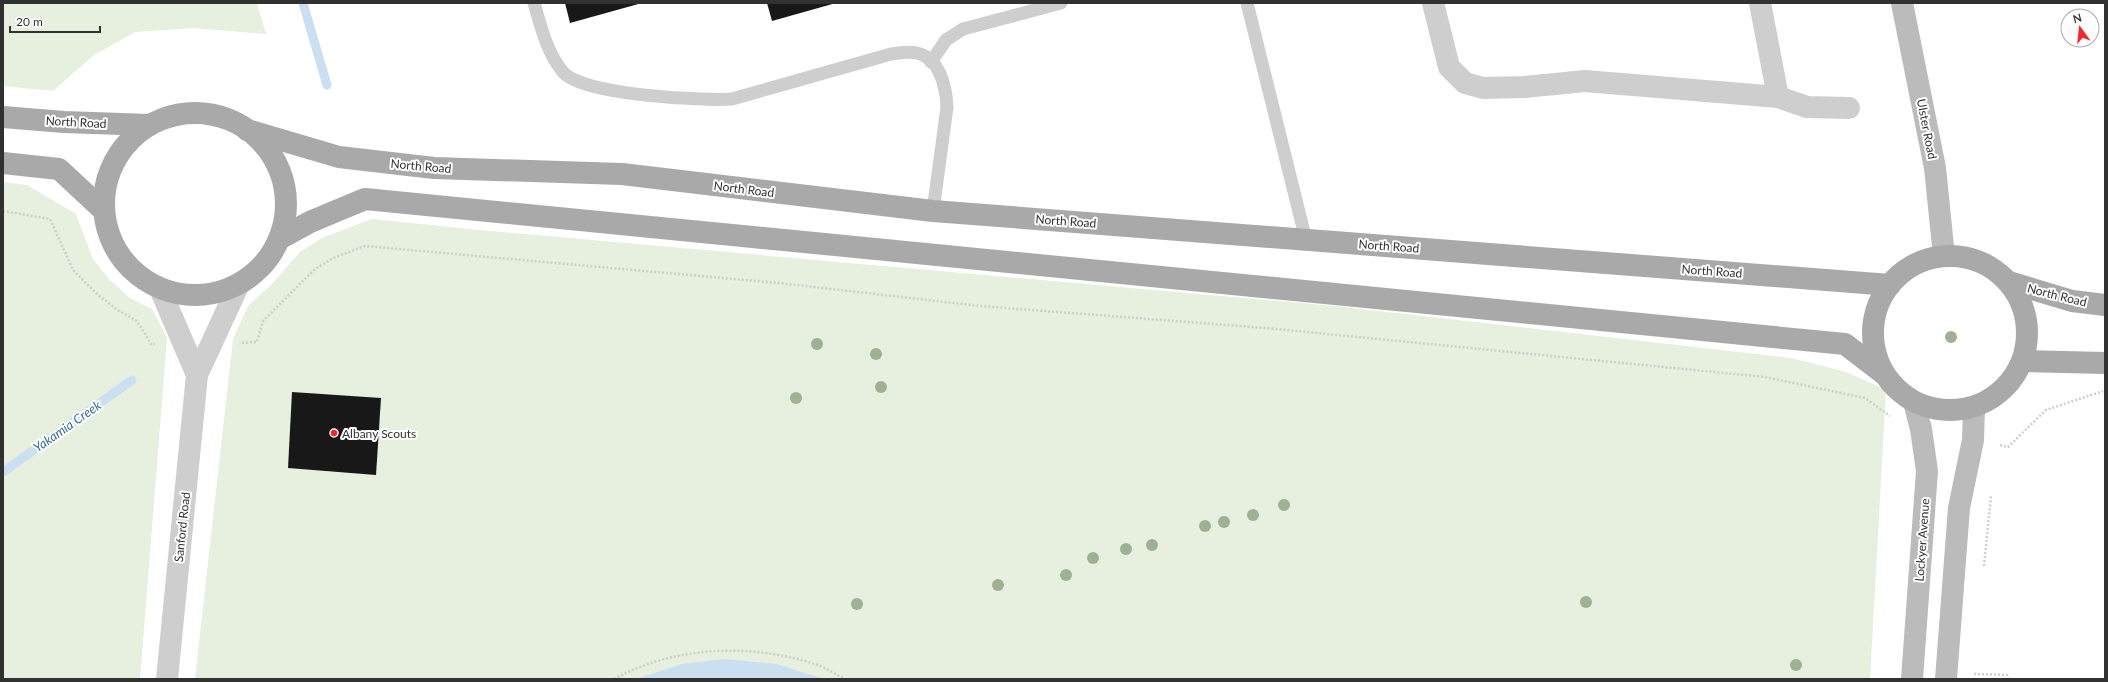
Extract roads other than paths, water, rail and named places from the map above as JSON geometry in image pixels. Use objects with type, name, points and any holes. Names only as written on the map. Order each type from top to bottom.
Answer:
[{"type":"main road","name":"Ulster Road","points":[[1902,3],[1935,168],[1944,256]]},
{"type":"main road","points":[[189,114],[209,114],[229,120],[247,130],[262,143],[274,160],[282,178],[286,199],[285,219],[280,239],[270,257],[256,272],[239,284],[220,292],[200,295],[180,295],[160,289],[142,279],[126,266],[115,249],[107,230],[103,210],[104,190],[110,170],[120,152],[133,137],[150,125],[169,117],[189,114]]},
{"type":"main road","name":"North Road","points":[[3,117],[64,122],[150,125]]},
{"type":"main road","name":"North Road","points":[[247,130],[339,157],[434,168],[622,174],[933,211],[1890,285]]},
{"type":"main road","points":[[3,163],[59,168],[103,210]]},
{"type":"main road","points":[[280,239],[310,222],[365,199],[1845,344],[1884,374],[1897,390],[1914,402],[1933,409],[1954,411],[1974,408],[1995,397],[2012,381],[2023,361],[2028,341],[2027,320],[2021,299],[2009,282],[1995,270],[1979,261],[1962,256],[1944,256],[1928,259],[1914,265],[1901,273],[1890,285],[1880,301],[1873,325],[1872,338],[1876,356],[1884,374]]},
{"type":"main road","name":"North Road","points":[[2009,282],[2072,301],[2105,305]]},
{"type":"main road","points":[[2023,361],[2105,363]]},
{"type":"main road","name":"Lockyer Avenue","points":[[1912,679],[1927,470],[1921,429],[1914,402]]},
{"type":"main road","points":[[1946,679],[1959,508],[1973,440],[1974,408]]},
{"type":"street","points":[[1433,3],[1449,67],[1464,83],[1490,88],[1585,81],[1778,97],[1807,107],[1849,108]]},
{"type":"street","points":[[1760,3],[1778,97]]},
{"type":"street","name":"Sanford Road","points":[[167,679],[197,375],[239,284]]},
{"type":"street","name":"Sanford Road","points":[[160,289],[197,375]]},
{"type":"lane","points":[[534,3],[542,33],[552,55],[564,74],[581,83],[610,90],[710,101],[732,99],[891,54],[917,53],[931,62],[942,78],[947,107],[933,211]]},
{"type":"lane","points":[[931,62],[946,40],[963,29],[1061,3]]},
{"type":"lane","points":[[1247,3],[1306,240]]},
{"type":"water","points":[[724,659],[776,664],[824,679],[635,679],[682,664]]},
{"type":"waterway","name":"Yakamia Creek","points":[[303,3],[327,85]]},
{"type":"waterway","name":"Yakamia Creek","points":[[3,472],[132,380]]},
{"type":"place","name":"Albany Scouts","points":[[334,433]]}]
